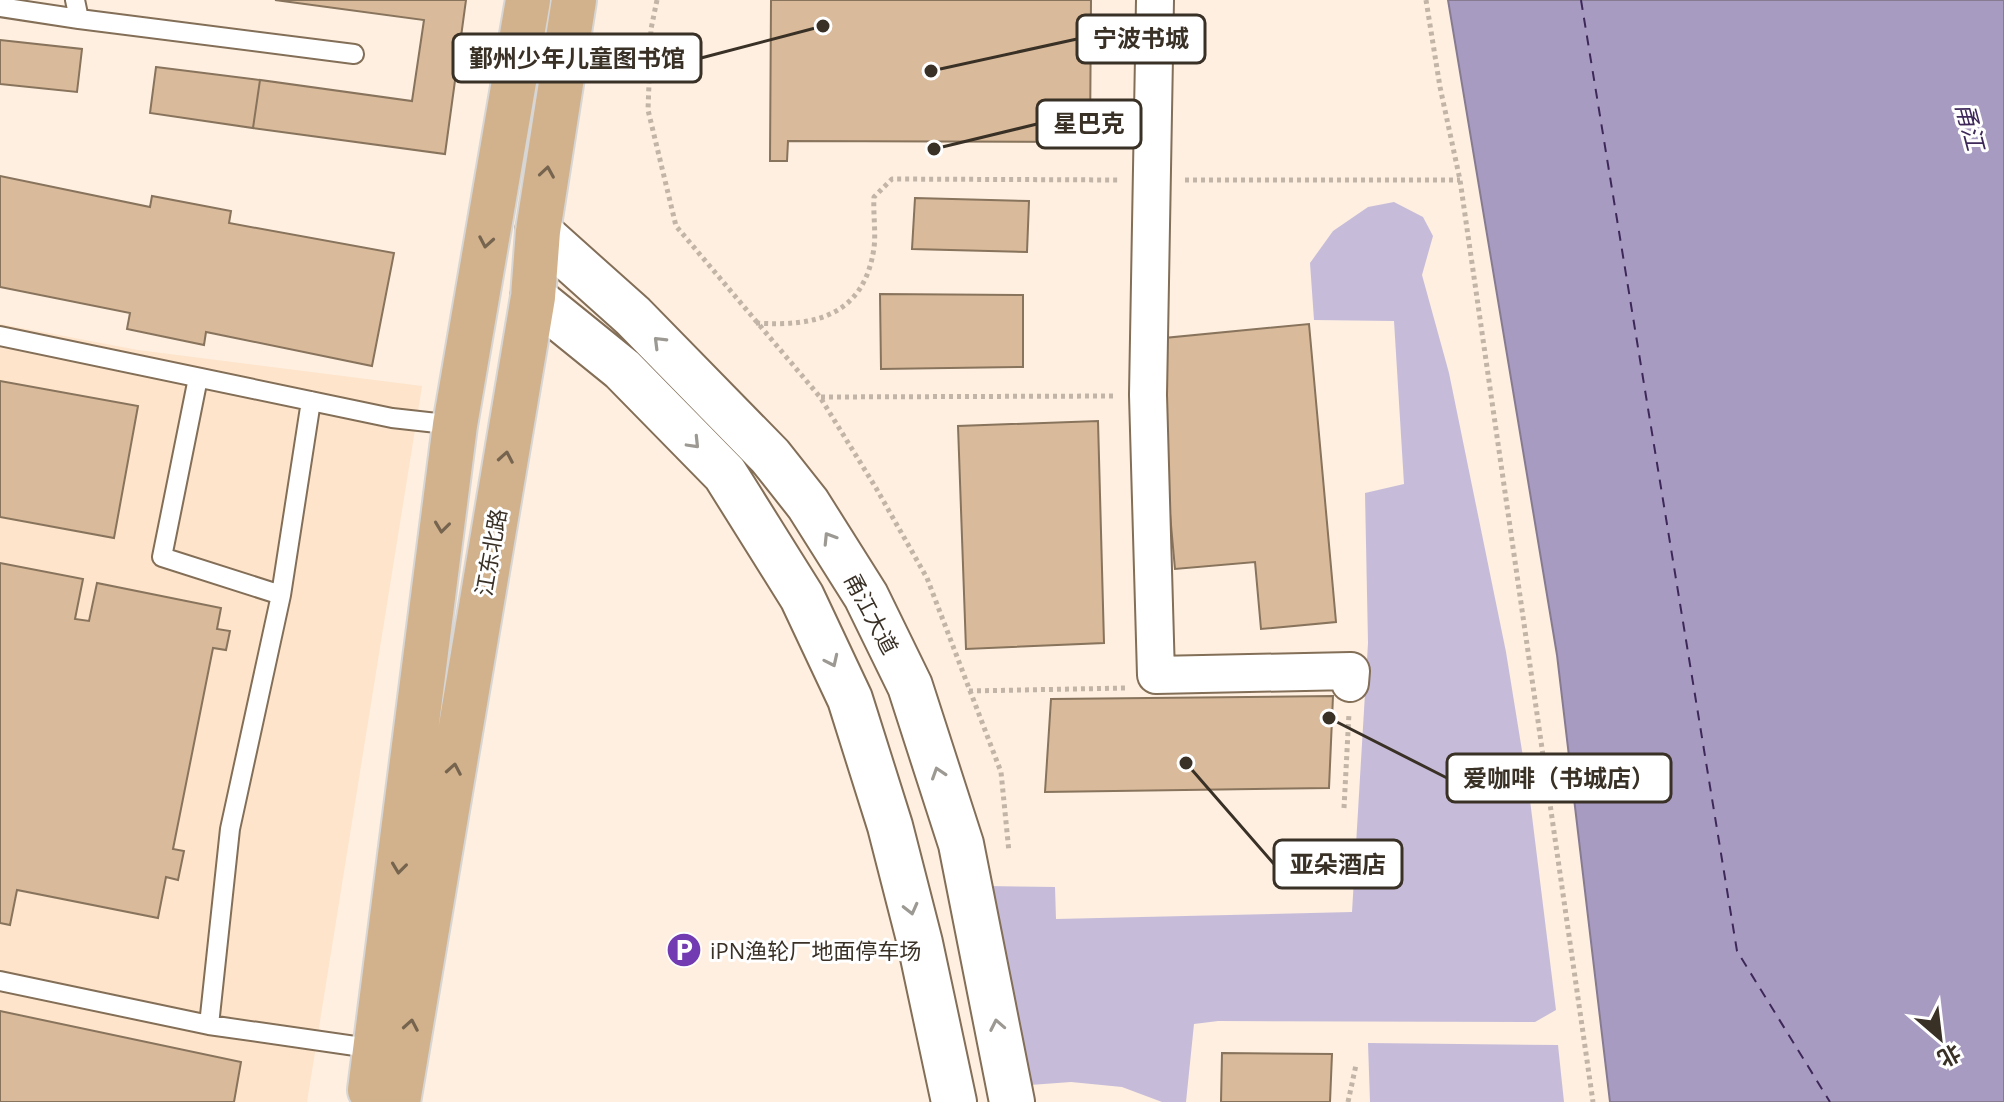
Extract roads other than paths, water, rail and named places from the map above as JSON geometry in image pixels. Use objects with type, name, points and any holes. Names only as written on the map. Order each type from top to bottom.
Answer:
[{"type":"main road","points":[[368,1102],[455,425],[528,0]]},
{"type":"main road","name":"江东北路","points":[[398,1102],[533,297],[538,231],[574,0]]},
{"type":"street","points":[[1155,0],[1148,395],[1156,675],[1351,671],[1350,683]]},
{"type":"street","name":"甬江大道","points":[[538,231],[633,316],[770,456],[808,504],[866,596],[910,686],[961,844],[1012,1102]]},
{"type":"street","points":[[533,297],[622,369],[725,474],[802,597],[850,699],[890,826],[920,943],[954,1102]]},
{"type":"lane","points":[[75,0],[79,19]]},
{"type":"lane","points":[[0,7],[354,54]]},
{"type":"lane","points":[[0,336],[392,418],[455,425]]},
{"type":"lane","points":[[198,378],[162,557],[281,595]]},
{"type":"lane","points":[[209,1025],[230,829],[281,595],[311,401]]},
{"type":"lane","points":[[0,981],[209,1025],[376,1049]]},
{"type":"water","name":"甬江","points":[[1448,0],[2004,0],[2004,1102],[1610,1102],[1557,655]]},
{"type":"place","name":"鄞州少年儿童图书馆","points":[[823,26]]},
{"type":"place","name":"宁波书城","points":[[931,71]]},
{"type":"place","name":"星巴克","points":[[934,149]]},
{"type":"place","name":"爱咖啡（书城店）","points":[[1329,718]]},
{"type":"place","name":"亚朵酒店","points":[[1186,763]]},
{"type":"place","name":"iPN渔轮厂地面停车场","points":[[684,950]]}]
